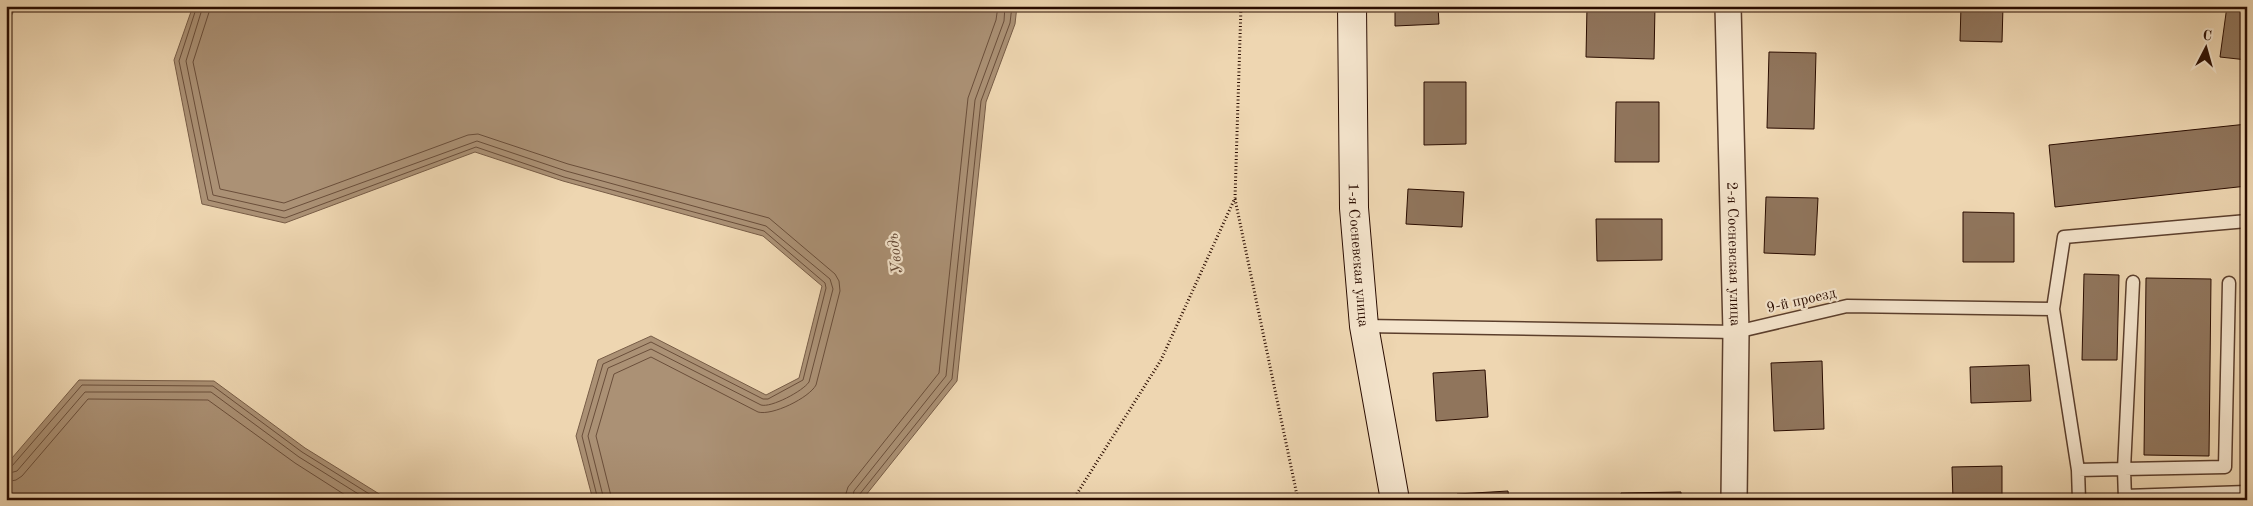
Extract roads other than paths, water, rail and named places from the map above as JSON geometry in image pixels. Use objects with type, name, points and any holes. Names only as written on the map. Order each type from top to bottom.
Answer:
[{"type":"main road","name":"1-я Сосневская улица","points":[[1352,6],[1354,208],[1364,326],[1395,500]]},
{"type":"street","name":"2-я Сосневская улица","points":[[1728,6],[1736,332],[1734,500]]},
{"type":"lane","points":[[6,11],[8,6]]},
{"type":"lane","points":[[2079,500],[2078,470],[2053,308],[2064,237],[2247,221]]},
{"type":"lane","points":[[2133,282],[2124,469],[2125,498],[2247,492]]},
{"type":"lane","points":[[2078,470],[2225,467],[2229,283]]},
{"type":"lane","name":"9-й проезд","points":[[1364,326],[1736,332],[1847,306],[2053,308]]},
{"type":"water","name":"Уводь","points":[[193,6],[1017,6],[1015,24],[986,102],[957,381],[862,500],[593,500],[576,436],[598,360],[651,336],[766,395],[799,378],[822,286],[763,236],[563,181],[475,152],[285,223],[202,204],[174,60]]},
{"type":"water","points":[[79,380],[214,381],[305,448],[389,500],[6,500],[6,465]]}]
